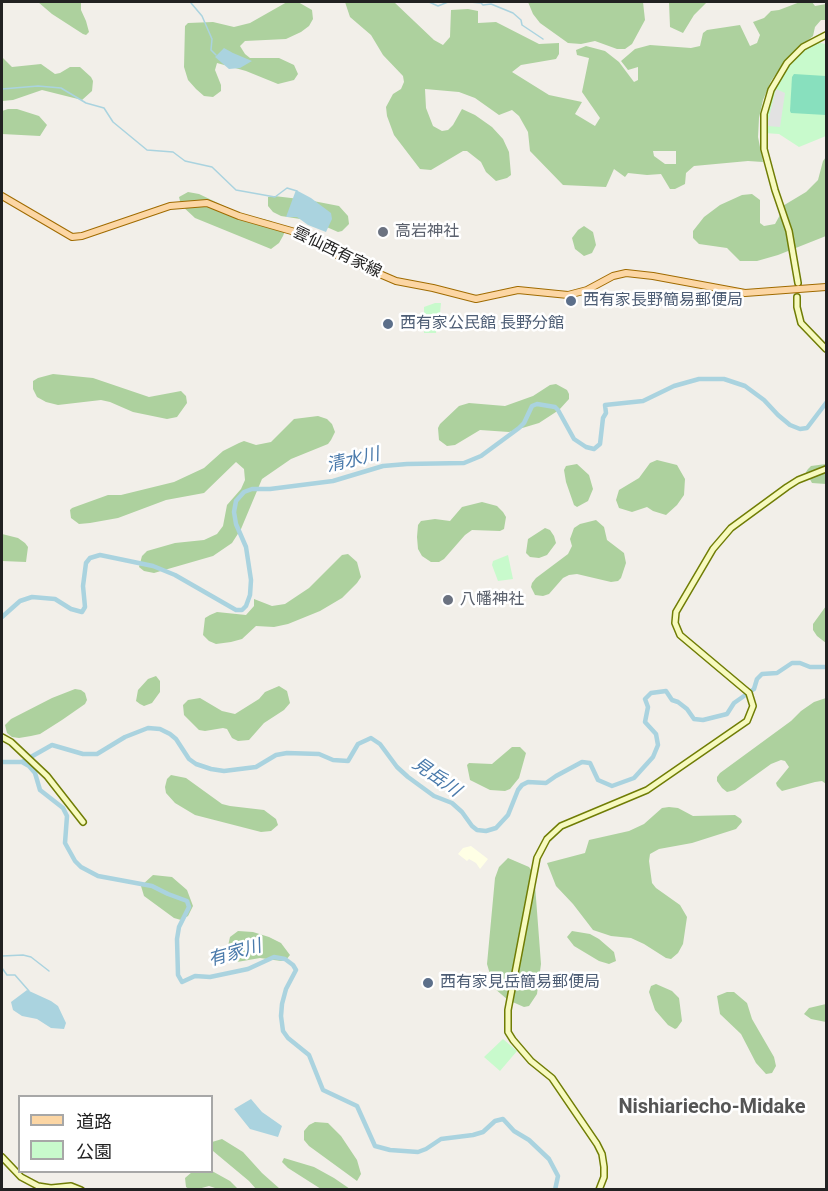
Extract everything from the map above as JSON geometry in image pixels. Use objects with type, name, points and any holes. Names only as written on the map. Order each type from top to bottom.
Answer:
[{"type":"main road","name":"雲仙西有家線","points":[[2,196],[72,237],[82,236],[170,206],[207,203],[239,216],[305,234],[340,257],[396,281],[476,299],[518,290],[568,295],[586,290],[613,276],[626,273],[746,293],[826,286]]},
{"type":"street","points":[[798,283],[789,231],[764,149],[764,114],[771,90],[787,63],[804,47],[826,35]]},
{"type":"street","points":[[797,297],[801,323],[807,332],[826,349]]},
{"type":"street","points":[[599,1190],[604,1173],[604,1161],[600,1149],[552,1078],[531,1061],[508,1032],[508,1010],[531,880],[547,838],[560,827],[647,790],[740,727],[751,715],[753,703],[746,690],[680,635],[675,622],[676,612],[713,549],[731,528],[798,480],[826,469]]},
{"type":"street","points":[[2,737],[33,761],[83,822]]},
{"type":"street","points":[[2,1157],[21,1177],[38,1186],[51,1188],[71,1186],[81,1190]]},
{"type":"shaded area","points":[[776,89],[785,93],[780,127],[767,126]]},
{"type":"shaded area","points":[[471,846],[488,859],[480,869],[476,863],[469,859],[467,861],[458,854],[463,848]]},
{"type":"green space","points":[[38,2],[81,2],[81,10],[89,32],[86,35],[83,34]]},
{"type":"green space","points":[[287,2],[298,2],[312,10],[313,19],[309,26],[286,39],[245,41],[240,46],[250,58],[279,58],[294,65],[298,74],[294,80],[278,84],[246,71],[217,63],[215,70],[221,91],[213,97],[204,96],[188,80],[184,67],[185,26],[188,23],[213,22],[234,27],[250,23]]},
{"type":"green space","points":[[345,2],[394,2],[434,40],[443,45],[450,37],[451,10],[468,9],[478,11],[478,23],[496,22],[539,44],[559,43],[559,54],[556,59],[521,65],[512,72],[549,95],[582,102],[575,114],[595,126],[600,118],[582,92],[589,58],[577,55],[576,50],[586,46],[605,51],[619,62],[634,82],[638,80],[638,67],[628,70],[621,61],[635,49],[650,45],[691,48],[700,46],[703,33],[707,30],[740,25],[750,46],[757,43],[760,35],[753,22],[764,18],[771,11],[800,2],[812,2],[815,6],[826,4],[826,22],[821,20],[815,27],[813,36],[789,56],[771,81],[763,100],[758,137],[763,162],[748,161],[694,166],[686,173],[685,184],[675,189],[670,189],[661,174],[628,173],[625,177],[614,169],[606,187],[563,185],[530,151],[528,132],[519,116],[512,110],[499,115],[475,98],[459,92],[425,89],[426,108],[433,126],[442,131],[448,130],[462,109],[492,127],[503,139],[509,152],[511,175],[496,181],[486,172],[481,162],[467,151],[463,151],[431,170],[420,169],[394,135],[387,116],[386,107],[393,94],[401,89],[404,82],[403,76],[383,55],[371,35],[350,17]],"holes":[[[653,151],[676,151],[676,164],[665,164],[654,156]]]},
{"type":"green space","points":[[528,2],[643,2],[645,20],[632,44],[625,49],[617,49],[595,41],[581,44],[568,43],[540,23]]},
{"type":"green space","points":[[669,2],[707,2],[694,15],[683,33],[670,27]]},
{"type":"green space","points":[[814,42],[826,44],[826,136],[799,147],[779,134],[764,133],[765,121],[772,92],[788,63]]},
{"type":"green space","points":[[2,57],[12,67],[41,64],[55,74],[70,67],[80,67],[93,81],[92,91],[82,100],[42,90],[13,100],[2,101]]},
{"type":"green space","points":[[794,74],[826,76],[826,115],[791,113]]},
{"type":"green space","points":[[17,109],[39,116],[47,125],[40,136],[2,134],[2,111]]},
{"type":"green space","points":[[826,157],[826,236],[757,261],[740,261],[727,248],[699,244],[693,238],[693,231],[704,217],[720,205],[742,195],[752,194],[760,200],[760,223],[764,226],[775,224],[781,207],[806,192],[818,180]]},
{"type":"green space","points":[[188,192],[199,194],[241,214],[271,221],[285,231],[283,236],[279,243],[271,249],[195,218],[181,205],[179,197]]},
{"type":"green space","points":[[268,197],[339,206],[348,216],[349,224],[338,232],[313,221],[281,216],[268,206]]},
{"type":"green space","points":[[584,226],[593,232],[596,245],[592,253],[584,256],[575,249],[572,238]]},
{"type":"green space","points":[[441,303],[436,333],[424,333],[424,307]]},
{"type":"green space","points":[[53,374],[93,378],[149,397],[181,391],[186,396],[187,403],[177,417],[167,419],[133,412],[101,400],[58,405],[37,397],[33,389],[33,381]]},
{"type":"green space","points":[[556,384],[567,390],[569,399],[559,410],[539,423],[509,432],[480,430],[455,445],[447,446],[439,440],[440,424],[459,406],[469,403],[505,406],[533,396],[550,385]]},
{"type":"green space","points":[[318,416],[327,419],[335,432],[328,444],[291,459],[262,479],[241,529],[232,543],[213,556],[154,573],[144,571],[139,567],[142,556],[147,551],[175,543],[204,540],[217,534],[223,526],[227,505],[241,489],[245,480],[244,469],[236,462],[204,493],[166,500],[118,518],[79,524],[71,518],[72,508],[108,495],[121,495],[174,482],[204,468],[223,451],[239,443],[244,441],[256,445],[271,442],[294,419]]},
{"type":"green space","points":[[657,460],[677,465],[685,479],[684,495],[677,505],[666,515],[647,507],[632,512],[619,508],[616,500],[619,490],[639,478],[650,463]]},
{"type":"green space","points":[[577,464],[589,475],[593,489],[588,501],[577,507],[574,505],[564,470],[566,466]]},
{"type":"green space","points":[[826,464],[826,484],[812,483],[806,472],[808,469],[811,466]]},
{"type":"green space","points":[[482,502],[497,506],[503,512],[506,517],[504,529],[500,531],[472,530],[439,562],[431,562],[422,556],[418,549],[417,537],[418,525],[421,521],[435,519],[450,521],[462,507]]},
{"type":"green space","points":[[596,520],[604,527],[607,540],[624,553],[626,563],[621,578],[611,582],[577,574],[569,575],[563,578],[549,594],[535,595],[531,587],[532,583],[568,554],[572,546],[570,539],[574,528]]},
{"type":"green space","points":[[545,528],[550,530],[556,543],[547,555],[539,558],[530,557],[526,553],[528,539]]},
{"type":"green space","points":[[2,534],[18,538],[25,543],[28,547],[26,562],[2,561]]},
{"type":"green space","points":[[348,554],[357,562],[361,577],[342,598],[320,611],[288,624],[274,627],[256,626],[242,639],[231,642],[216,644],[203,635],[205,618],[210,615],[217,612],[246,615],[254,606],[254,599],[272,606],[285,604],[309,588],[342,555]]},
{"type":"green space","points":[[508,555],[513,579],[498,581],[492,565],[493,561]]},
{"type":"green space","points":[[826,606],[826,643],[817,636],[813,630],[813,624]]},
{"type":"green space","points":[[156,676],[160,681],[160,692],[152,703],[144,706],[136,701],[138,690],[148,679]]},
{"type":"green space","points":[[279,686],[287,691],[290,703],[284,710],[264,723],[249,740],[238,741],[232,738],[227,729],[223,728],[199,730],[184,715],[183,705],[188,700],[200,698],[222,711],[235,714],[259,699],[265,692]]},
{"type":"green space","points":[[75,689],[85,693],[87,700],[85,704],[62,720],[40,734],[19,738],[7,733],[5,725],[11,719]]},
{"type":"green space","points":[[826,698],[826,784],[822,781],[815,782],[782,791],[776,783],[789,767],[785,761],[781,760],[771,764],[735,790],[727,792],[722,788],[717,781],[720,773],[791,721],[801,711],[814,702]]},
{"type":"green space","points":[[512,747],[520,747],[526,753],[519,778],[510,789],[490,790],[470,780],[467,765],[469,763],[492,764]]},
{"type":"green space","points":[[171,775],[186,778],[222,804],[264,810],[276,819],[278,825],[271,831],[261,832],[195,815],[175,803],[166,793],[167,779]]},
{"type":"green space","points":[[662,808],[678,808],[693,816],[735,815],[742,822],[736,829],[692,843],[659,849],[650,854],[652,883],[680,905],[687,917],[683,944],[671,959],[631,938],[611,936],[593,930],[556,886],[547,863],[585,853],[589,840],[629,831],[644,824]]},
{"type":"green space","points":[[508,858],[529,867],[534,874],[541,964],[537,994],[529,1006],[524,1007],[508,1000],[494,988],[487,964],[495,878],[499,867]]},
{"type":"green space","points":[[153,875],[172,877],[187,890],[193,906],[188,916],[181,920],[174,918],[144,896],[141,886]]},
{"type":"green space","points":[[238,931],[253,932],[269,937],[281,943],[290,955],[286,960],[281,961],[260,958],[237,962],[230,955],[228,946],[230,937]]},
{"type":"green space","points":[[572,931],[590,934],[599,939],[614,952],[616,961],[609,964],[599,961],[574,946],[567,937]]},
{"type":"green space","points":[[656,984],[672,991],[679,998],[682,1021],[675,1029],[668,1025],[655,1010],[649,992],[651,986]]},
{"type":"green space","points":[[734,992],[747,1003],[752,1019],[774,1057],[776,1066],[772,1073],[766,1074],[756,1063],[741,1034],[720,1014],[717,996]]},
{"type":"green space","points":[[826,1004],[826,1022],[811,1019],[804,1014],[809,1008]]},
{"type":"green space","points":[[503,1039],[517,1051],[500,1071],[484,1057]]},
{"type":"green space","points":[[315,1122],[328,1123],[341,1136],[357,1160],[361,1174],[357,1181],[304,1140],[304,1131]]},
{"type":"green space","points":[[222,1139],[243,1152],[280,1189],[256,1189],[213,1151],[213,1142]]},
{"type":"green space","points":[[284,1158],[314,1167],[350,1189],[321,1189],[288,1168],[282,1162]]},
{"type":"green space","points":[[213,1172],[230,1181],[238,1189],[218,1189],[209,1186],[189,1189],[186,1187],[185,1178],[191,1173]]},
{"type":"water","points":[[224,48],[252,61],[240,68],[229,69],[215,57]]},
{"type":"water","points":[[296,190],[331,213],[332,219],[326,232],[308,225],[297,217],[286,217]]},
{"type":"water","points":[[27,990],[58,1006],[66,1023],[64,1029],[51,1028],[37,1019],[22,1016],[13,1010],[11,1002]]},
{"type":"water","points":[[251,1099],[262,1112],[282,1126],[278,1137],[250,1129],[234,1109]]},
{"type":"waterway","points":[[429,2],[438,6],[448,2],[463,2]]},
{"type":"waterway","points":[[470,2],[491,4],[513,13],[521,20],[522,25],[543,39]]},
{"type":"waterway","points":[[191,3],[202,16],[212,39],[211,50],[216,55]]},
{"type":"waterway","points":[[2,89],[38,86],[61,88],[86,103],[104,108],[113,122],[147,150],[173,152],[185,161],[212,167],[236,190],[275,197],[287,188],[297,191]]},
{"type":"waterway","name":"清水川","points":[[2,617],[20,601],[32,597],[55,599],[71,609],[82,612],[85,607],[83,586],[86,563],[90,558],[100,555],[153,566],[175,575],[236,610],[242,610],[250,595],[251,580],[246,547],[236,524],[234,512],[236,501],[244,492],[252,489],[333,481],[383,466],[464,463],[481,456],[519,428],[532,406],[537,404],[555,407],[574,439],[594,449],[600,444],[603,418],[606,413],[605,405],[643,401],[674,386],[699,379],[724,379],[745,386],[764,400],[790,425],[800,429],[807,428],[826,403]]},
{"type":"waterway","name":"見岳川","points":[[22,762],[52,745],[83,754],[97,754],[125,737],[148,728],[160,729],[170,734],[189,759],[196,764],[224,771],[256,767],[276,755],[287,753],[319,754],[333,760],[348,761],[358,744],[371,738],[380,744],[397,767],[408,777],[434,796],[452,803],[477,830],[486,831],[496,828],[508,815],[522,785],[528,782],[546,783],[582,762],[590,763],[598,780],[612,786],[634,778],[653,757],[658,745],[656,734],[645,722],[648,707],[645,699],[651,693],[666,691],[672,700],[687,709],[694,719],[703,720],[727,714],[734,703],[754,689],[757,679],[762,674],[777,673],[792,663],[810,667],[826,667]]},
{"type":"waterway","name":"有家川","points":[[2,762],[22,762],[29,766],[35,773],[40,790],[63,808],[67,816],[65,843],[81,867],[98,876],[152,886],[187,901],[189,907],[179,927],[177,939],[178,975],[182,982],[195,976],[210,977],[248,969],[274,957],[285,959],[293,965],[296,970],[286,989],[282,1004],[283,1031],[309,1055],[323,1090],[357,1106],[375,1146],[390,1150],[418,1152],[441,1139],[483,1132],[495,1121],[503,1119],[514,1131],[529,1140],[549,1159],[558,1176],[555,1190]]},
{"type":"waterway","points":[[2,956],[31,957],[49,971]]},
{"type":"waterway","points":[[2,968],[7,975],[15,975],[29,991]]},
{"type":"place","name":"高岩神社","points":[[383,232]]},
{"type":"place","name":"西有家長野簡易郵便局","points":[[571,301]]},
{"type":"place","name":"西有家公民館 長野分館","points":[[388,324]]},
{"type":"place","name":"八幡神社","points":[[448,600]]},
{"type":"place","name":"西有家見岳簡易郵便局","points":[[428,983]]},
{"type":"district","name":"Nishiariecho-Midake","points":[[712,1108]]}]
